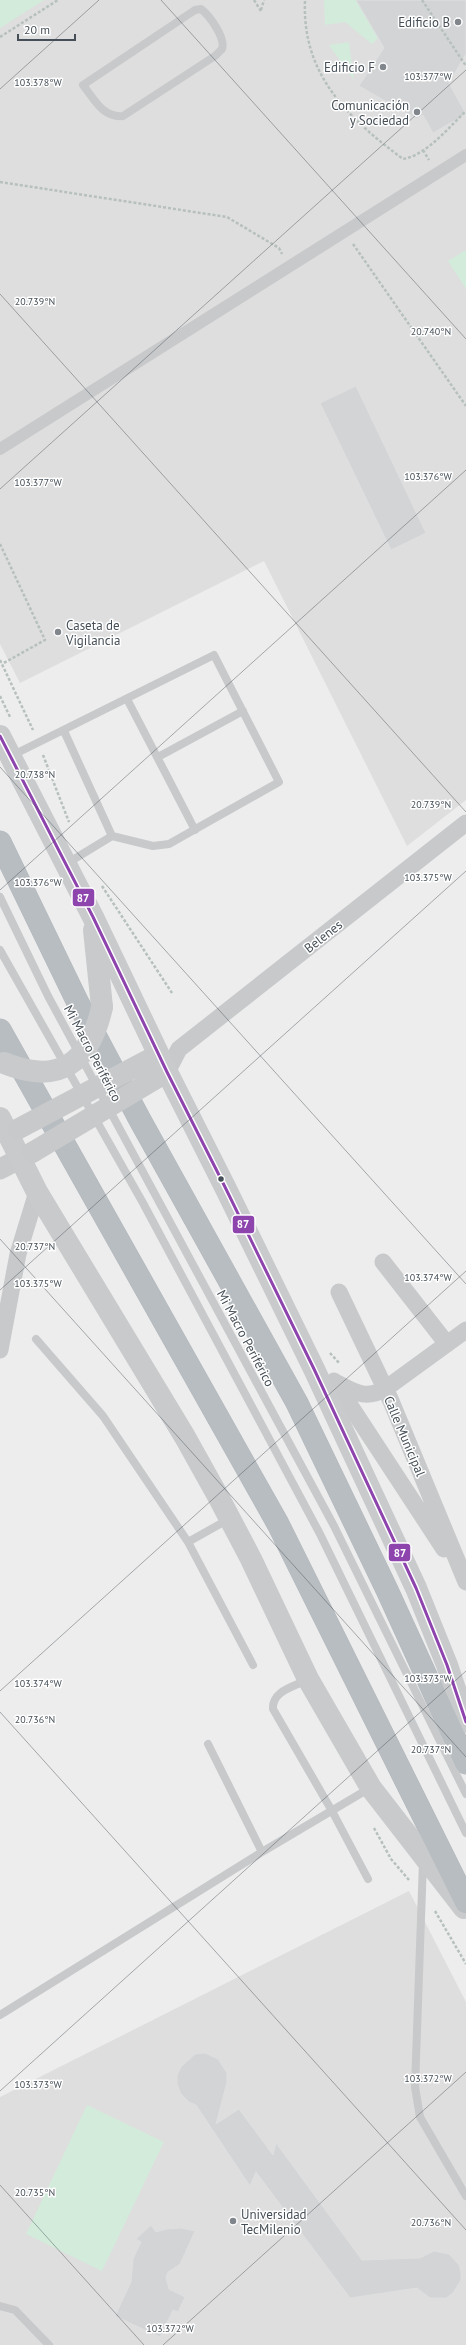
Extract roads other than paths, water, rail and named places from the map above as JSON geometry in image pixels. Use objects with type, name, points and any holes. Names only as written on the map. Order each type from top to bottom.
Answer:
[{"type":"highway","points":[[0,842],[78,1003],[125,1092],[230,1286],[297,1403],[387,1590],[466,1763]]},
{"type":"highway","points":[[0,1030],[278,1524],[466,1902]]},
{"type":"main road","points":[[0,736],[18,753],[65,864],[93,917],[162,1063],[225,1187],[314,1369],[416,1588],[444,1658],[466,1722]]},
{"type":"main road","points":[[2,1062],[35,1072],[51,1072],[66,1066],[79,1058],[88,1047],[98,1024],[102,1007],[93,917]]},
{"type":"main road","points":[[7,1130],[26,1156],[37,1192],[185,1437],[230,1519],[308,1680],[371,1788],[423,1858],[466,1911]]},
{"type":"street","points":[[0,449],[466,155]]},
{"type":"street","name":"Belenes","points":[[162,1063],[466,823]]},
{"type":"street","points":[[7,1130],[162,1063]]},
{"type":"street","points":[[0,1169],[26,1156],[162,1063]]},
{"type":"street","points":[[0,1350],[18,1254],[37,1192]]},
{"type":"street","points":[[383,1262],[447,1344]]},
{"type":"street","name":"Calle Municipal","points":[[338,1292],[385,1389],[466,1582]]},
{"type":"street","points":[[314,1369],[334,1382],[358,1394],[373,1395],[385,1389],[466,1330]]},
{"type":"street","name":"Calle Municipal","points":[[334,1382],[466,1582]]},
{"type":"lane","points":[[201,9],[206,12],[222,40],[222,48],[215,56],[123,116],[115,117],[107,114],[83,85],[195,10],[201,9]]},
{"type":"lane","points":[[18,753],[214,655],[279,782],[169,844],[158,845],[112,836],[65,864]]},
{"type":"lane","points":[[127,699],[195,830]]},
{"type":"lane","points":[[158,757],[243,711]]},
{"type":"lane","points":[[64,731],[112,836]]},
{"type":"lane","name":"Mi Macro Periférico","points":[[0,897],[52,1003],[334,1526],[466,1794]]},
{"type":"lane","name":"Mi Macro Periférico","points":[[0,950],[143,1204],[320,1534],[466,1833]]},
{"type":"lane","points":[[36,1339],[103,1416],[188,1542],[253,1665]]},
{"type":"lane","points":[[188,1542],[230,1519]]},
{"type":"lane","points":[[308,1680],[276,1695],[272,1701],[272,1710],[332,1811],[368,1879]]},
{"type":"lane","points":[[208,1744],[262,1852]]},
{"type":"lane","points":[[0,2015],[262,1852],[371,1788]]},
{"type":"lane","points":[[423,1858],[415,2087],[420,2118],[466,2196]]},
{"type":"lane","points":[[0,2306],[15,2310],[49,2345]]},
{"type":"place","name":"Edificio B","points":[[458,22]]},
{"type":"place","name":"Edificio F","points":[[383,67]]},
{"type":"place","name":"Comunicación y Sociedad","points":[[417,112]]},
{"type":"place","name":"Caseta de Vigilancia","points":[[58,632]]},
{"type":"place","name":"Universidad TecMilenio","points":[[233,2221]]}]
